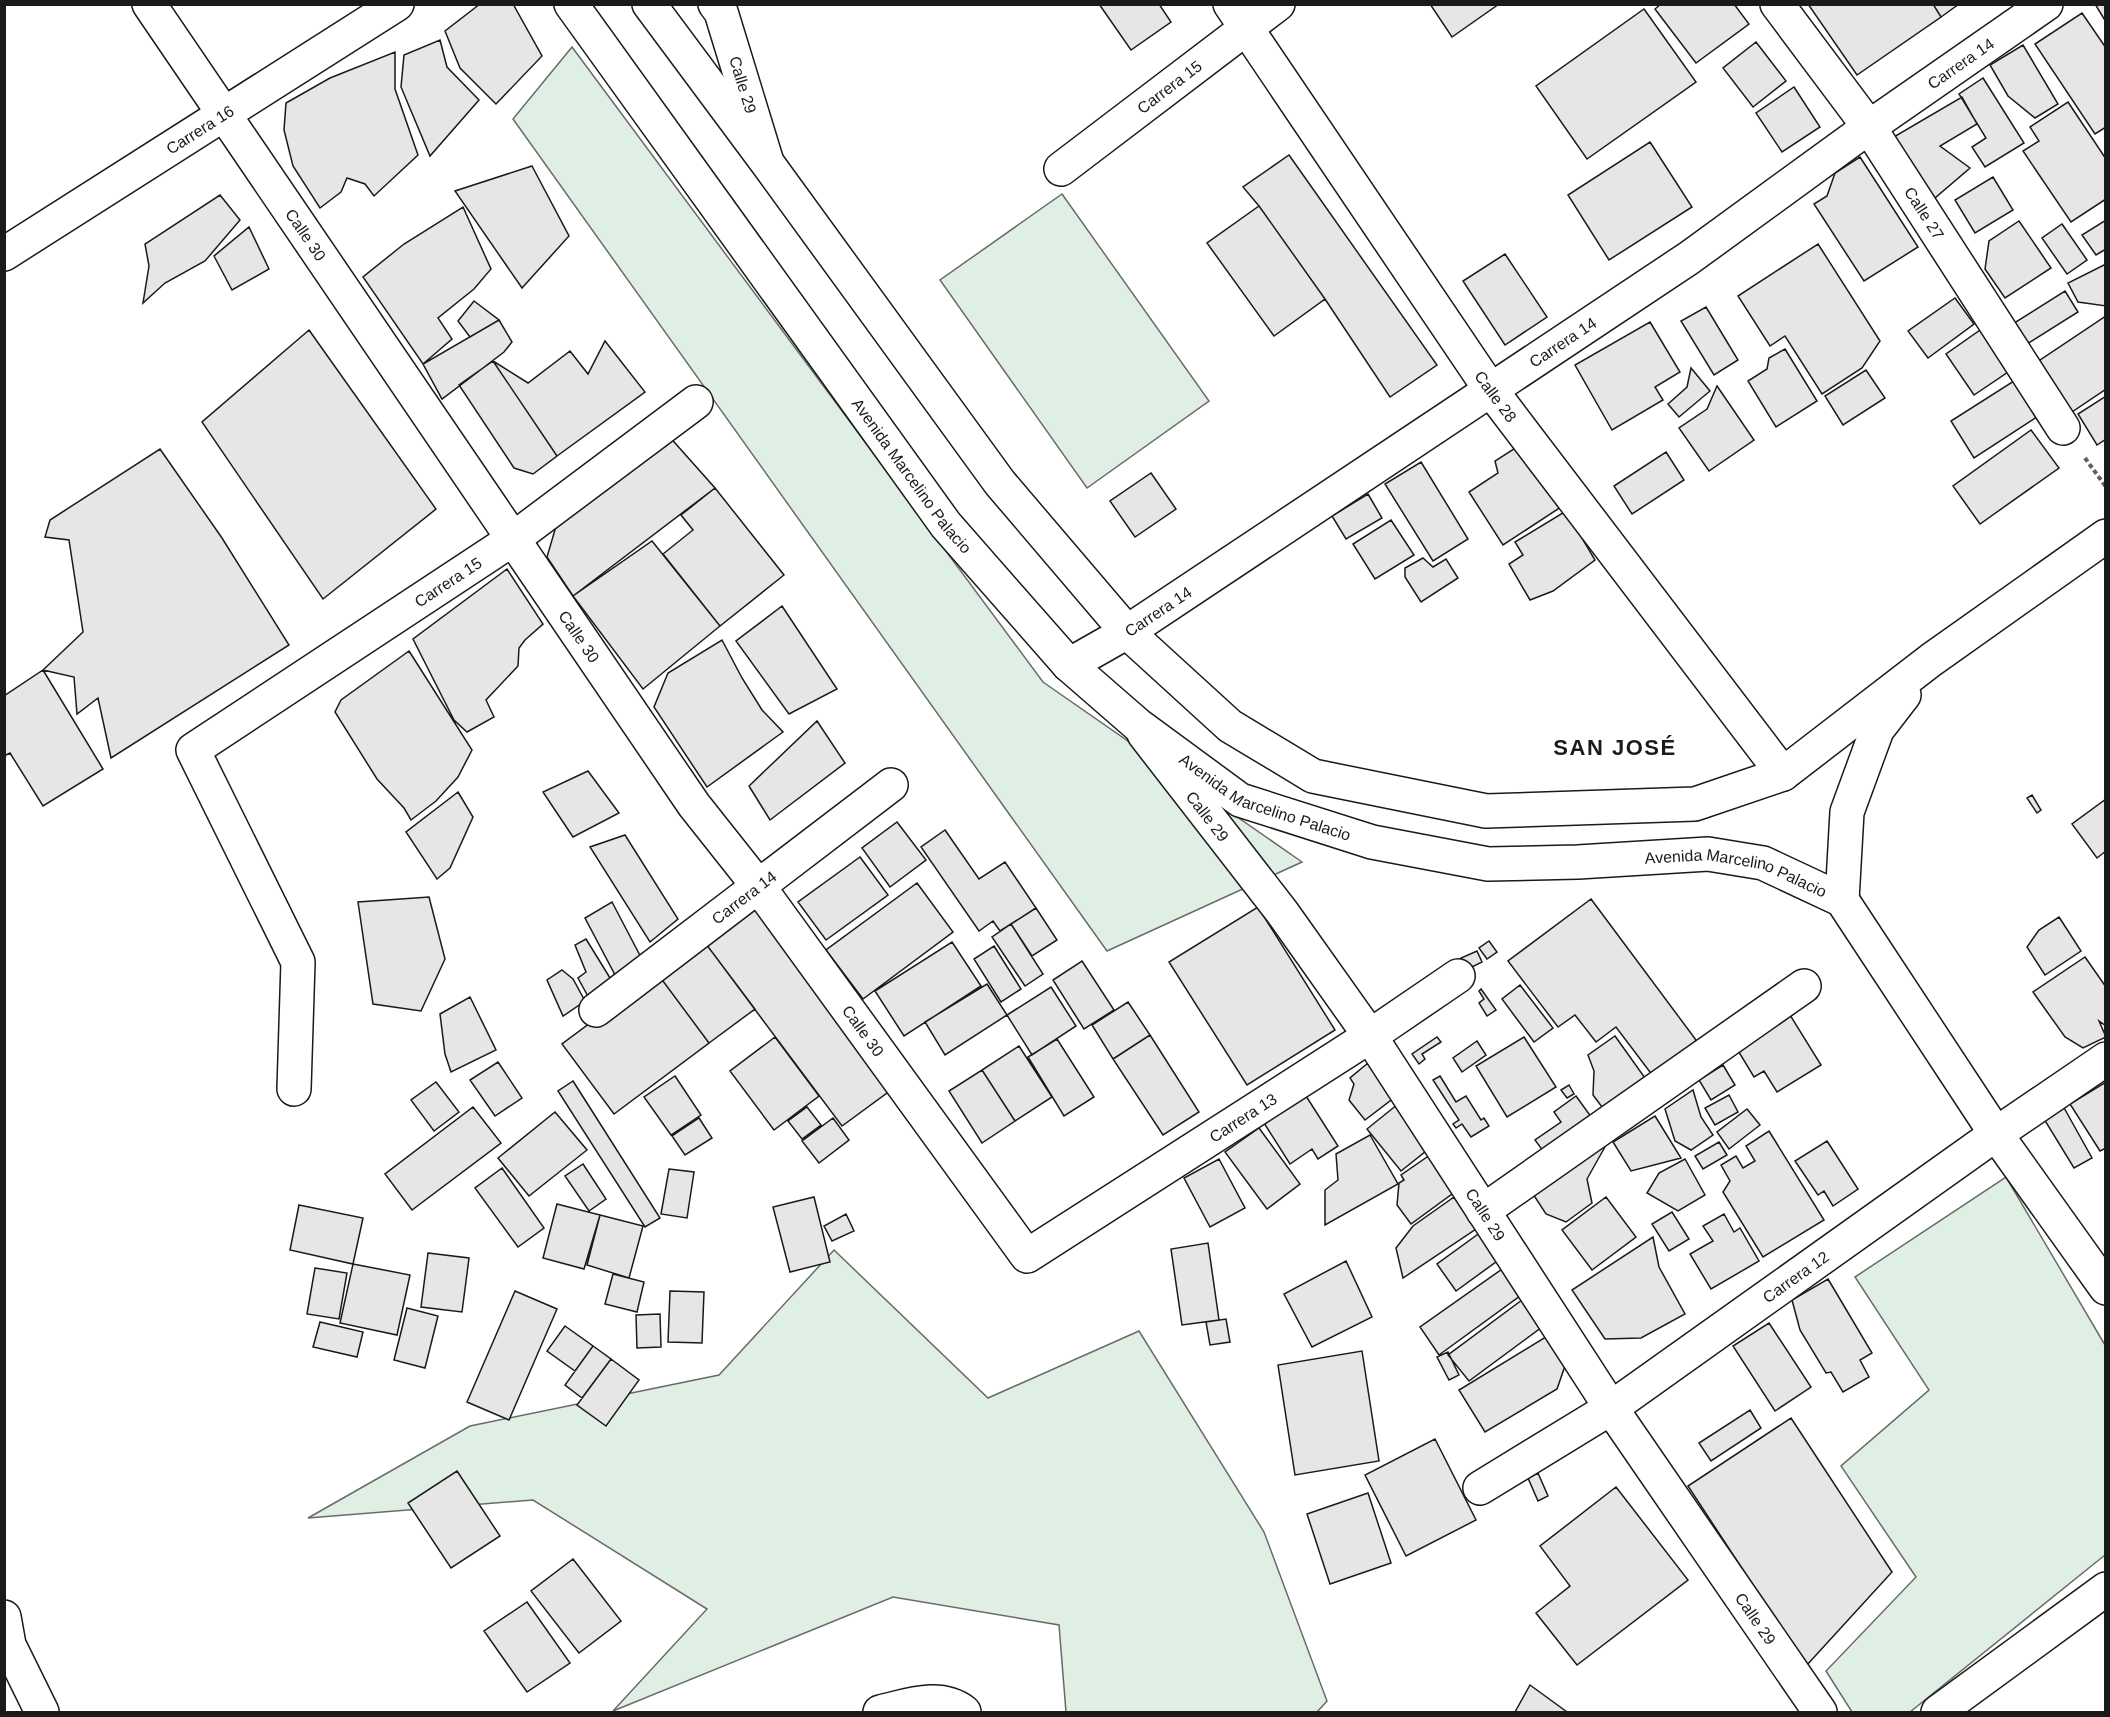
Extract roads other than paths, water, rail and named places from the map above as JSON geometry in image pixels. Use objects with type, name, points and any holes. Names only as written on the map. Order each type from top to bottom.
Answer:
[{"type":"street","name":"Calle 30","points":[[149,4],[694,805],[759,887],[1027,1256]]},
{"type":"street","name":"Carrera 16","points":[[4,254],[397,4]]},
{"type":"street","name":"Avenida Marcelino Palacio","points":[[572,4],[945,525],[1069,665],[1137,725],[1240,800],[1372,842],[1488,864],[1708,854],[1762,863],[1842,900],[1996,1134],[2106,1288]]},
{"type":"street","points":[[649,4],[1000,483],[1126,632],[1230,726],[1313,776],[1486,811],[1695,804],[1783,774],[1931,660],[2106,536]]},
{"type":"street","name":"Calle 29","points":[[715,4],[721,12],[768,164]]},
{"type":"street","name":"Carrera 15","points":[[1060,169],[1238,16],[1278,4]]},
{"type":"street","name":"Calle 27","points":[[1777,4],[1869,127],[2063,428]]},
{"type":"street","name":"Carrera 14","points":[[1069,665],[1126,632],[1689,258],[1869,127],[2046,4]]},
{"type":"street","name":"Calle 28","points":[[1238,16],[1490,389],[1783,774]]},
{"type":"street","name":"Carrera 15","points":[[294,1089],[298,962],[193,750],[513,539],[696,402]]},
{"type":"street","points":[[1842,900],[1847,812],[1877,730],[1931,660]]},
{"type":"street","name":"Calle 29","points":[[1137,725],[1282,912],[1370,1036],[1611,1408],[1820,1713]]},
{"type":"street","name":"Carrera 14","points":[[596,1010],[891,785]]},
{"type":"street","name":"Carrera 13","points":[[1027,1256],[1370,1036],[1458,976]]},
{"type":"street","points":[[1483,1211],[1804,986]]},
{"type":"street","name":"Carrera 12","points":[[1480,1488],[1611,1408],[1996,1134],[2106,1059]]},
{"type":"street","points":[[1938,1713],[2106,1589]]},
{"type":"street","points":[[6,1637],[42,1713]]},
{"type":"street","points":[[880,1713],[930,1701],[958,1708],[964,1713]]},
{"type":"district","name":"SAN JOSÉ","points":[[1615,747]]}]
